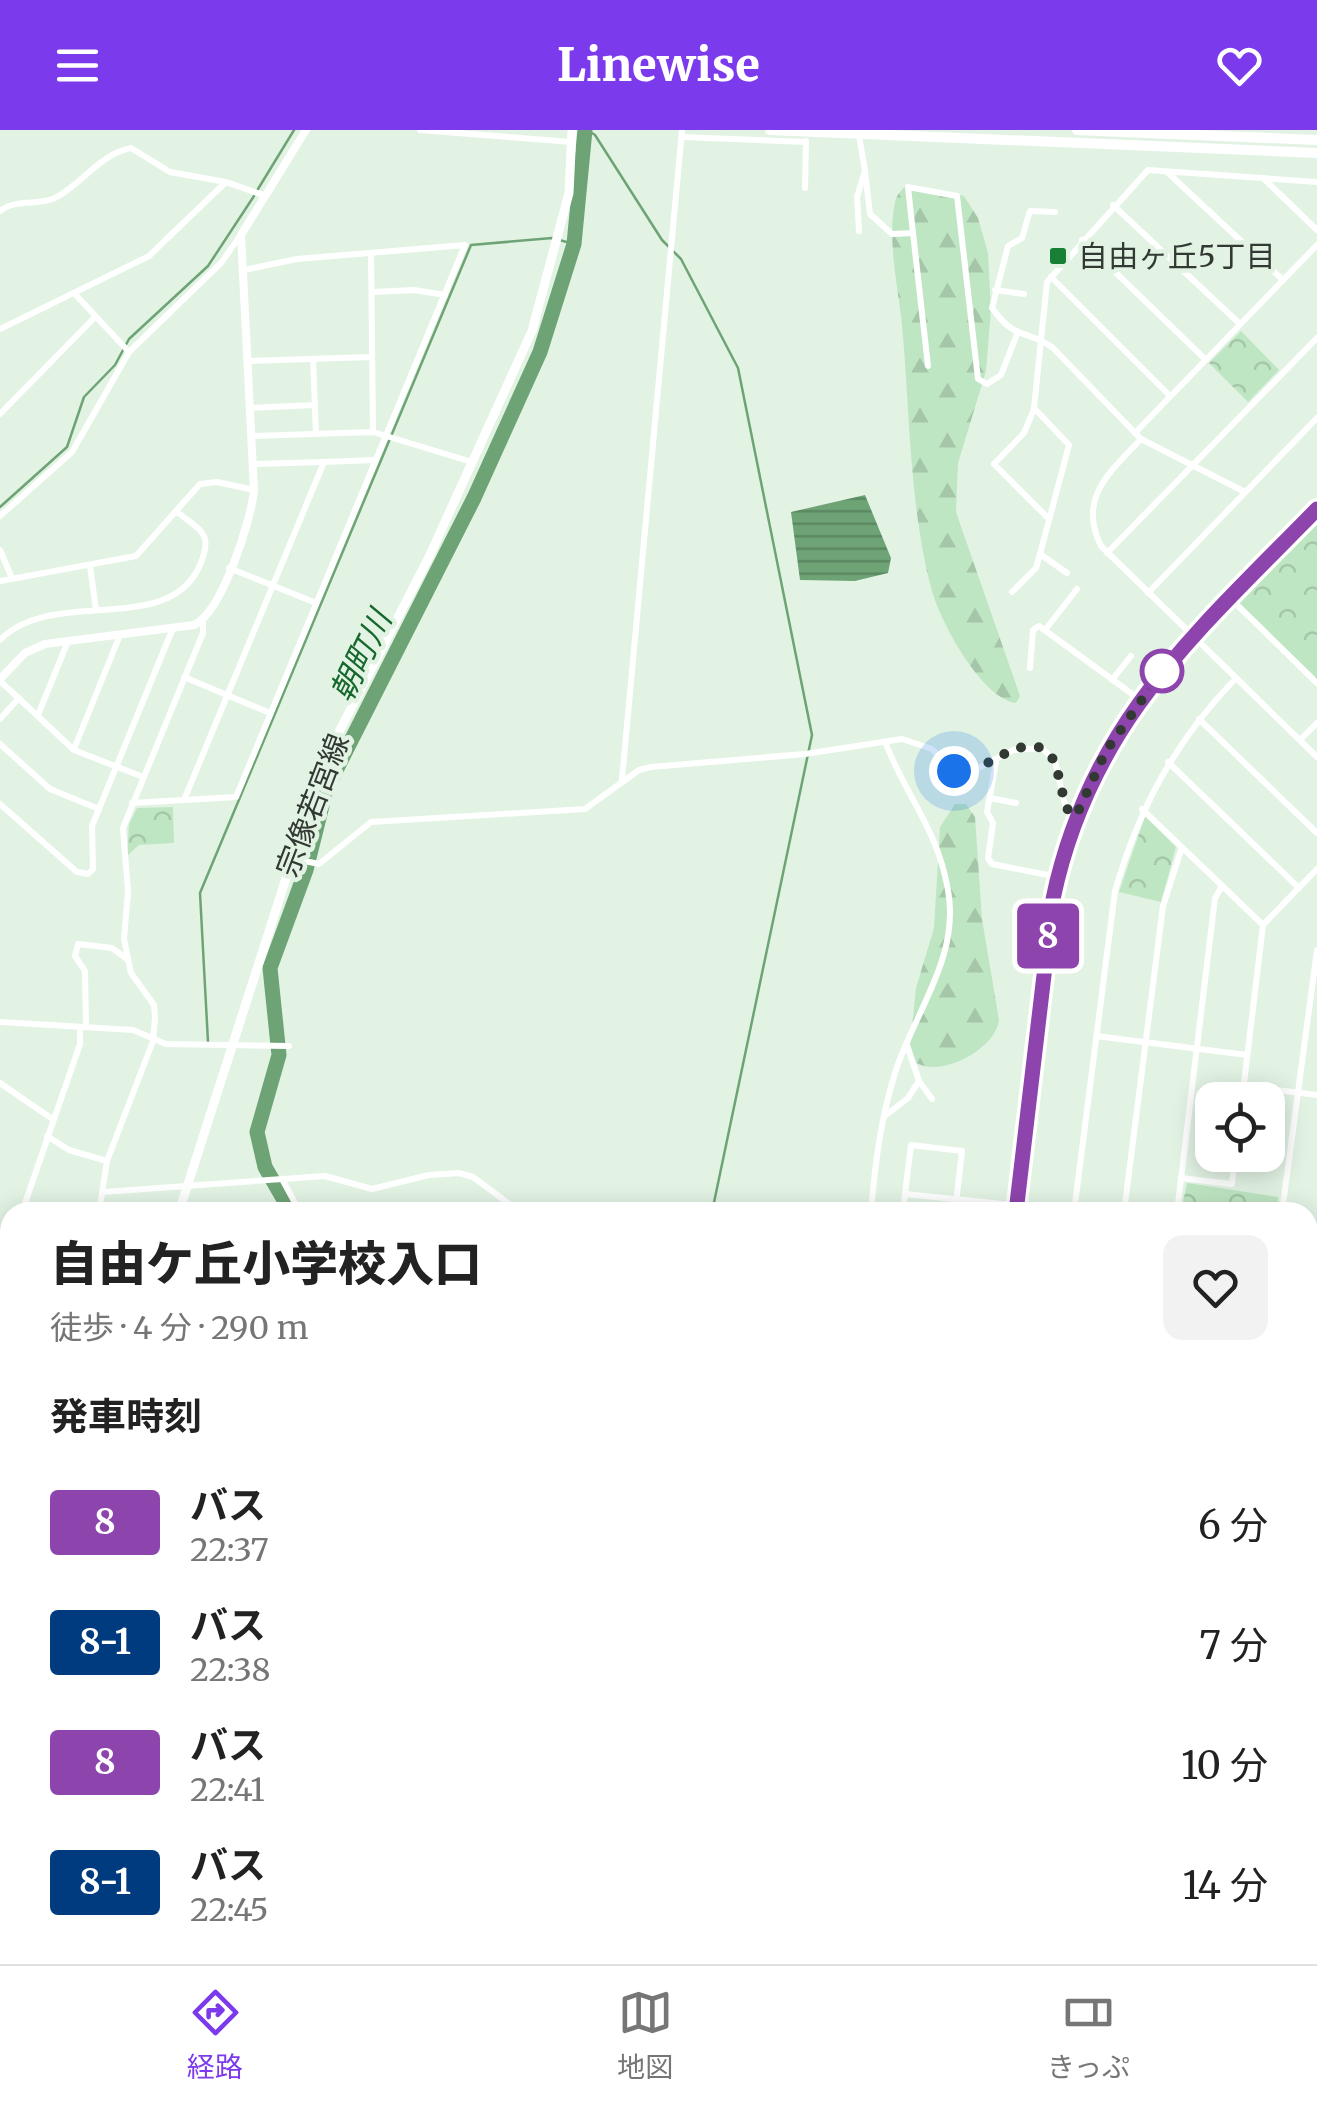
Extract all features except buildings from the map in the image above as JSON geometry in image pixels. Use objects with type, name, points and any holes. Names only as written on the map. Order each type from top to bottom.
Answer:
[{"type":"highway","points":[[770,130],[1317,155]]},
{"type":"highway","points":[[1078,130],[1317,140]]},
{"type":"main road","name":"宗像若宮線","points":[[182,1202],[228,1048],[323,763],[473,463],[532,331],[569,193],[572,130]]},
{"type":"street","points":[[0,516],[72,452],[130,352],[222,263],[306,130]]},
{"type":"street","points":[[420,130],[572,142]]},
{"type":"street","points":[[805,188],[808,130]]},
{"type":"street","points":[[859,130],[870,214],[876,224],[892,234],[914,232]]},
{"type":"street","points":[[1112,132],[1128,130]]},
{"type":"street","points":[[622,780],[682,134],[806,142]]},
{"type":"street","points":[[0,210],[8,205],[53,199],[109,157],[131,148],[170,172],[226,182],[263,195]]},
{"type":"street","points":[[859,231],[857,198],[865,170]]},
{"type":"street","points":[[1049,520],[994,464],[1024,433],[1034,408],[1051,276],[1148,170],[1317,182]]},
{"type":"street","points":[[1166,171],[1283,280]]},
{"type":"street","points":[[1262,178],[1317,230]]},
{"type":"street","points":[[0,328],[149,256],[226,182]]},
{"type":"street","points":[[928,366],[908,187],[956,196],[978,379],[987,384],[1001,375],[1016,334]]},
{"type":"street","points":[[1113,205],[1240,324]]},
{"type":"street","points":[[1055,212],[1030,211],[1022,238],[1008,246],[992,308],[1016,334],[1042,339],[1138,436],[1245,492]]},
{"type":"street","points":[[101,1202],[107,1161],[153,1041],[154,1004],[131,973],[128,960],[122,844],[132,802],[246,526],[254,490],[241,235]]},
{"type":"street","points":[[1082,240],[1206,360]]},
{"type":"street","points":[[132,802],[236,797],[465,245],[298,259],[244,270]]},
{"type":"street","points":[[1317,245],[1171,396],[1095,492],[1090,518],[1107,553],[1317,757]]},
{"type":"street","points":[[371,253],[373,432]]},
{"type":"street","points":[[1051,276],[1171,396]]},
{"type":"street","points":[[372,292],[414,290],[445,295]]},
{"type":"street","points":[[995,290],[1024,294]]},
{"type":"street","points":[[74,292],[130,352]]},
{"type":"street","points":[[0,414],[95,317]]},
{"type":"street","points":[[1107,553],[1317,338]]},
{"type":"street","points":[[248,361],[372,357]]},
{"type":"street","points":[[313,359],[316,434]]},
{"type":"street","points":[[250,408],[315,405]]},
{"type":"street","points":[[1012,592],[1036,568],[1070,445],[1034,408]]},
{"type":"street","points":[[1148,592],[1317,418]]},
{"type":"street","points":[[252,436],[373,432],[473,463]]},
{"type":"street","points":[[254,464],[375,460]]},
{"type":"street","points":[[184,800],[324,462]]},
{"type":"street","points":[[0,581],[136,556],[194,490],[208,482],[254,490]]},
{"type":"street","points":[[1017,1202],[1058,878],[1076,816],[1106,751],[1139,699],[1192,637],[1317,508]]},
{"type":"street","points":[[0,640],[26,620],[169,601],[194,580],[208,545],[206,536],[176,510]]},
{"type":"street","points":[[0,550],[11,576]]},
{"type":"street","points":[[1040,554],[1067,573]]},
{"type":"street","points":[[90,566],[96,610]]},
{"type":"street","points":[[229,568],[316,603]]},
{"type":"street","points":[[1045,630],[1077,589]]},
{"type":"street","points":[[1230,598],[1317,683]]},
{"type":"street","points":[[143,777],[74,750],[0,680],[24,654],[68,641],[173,628],[204,620]]},
{"type":"street","points":[[1030,668],[1033,630],[1040,626],[1139,699]]},
{"type":"street","points":[[0,804],[77,872],[88,874],[92,869],[89,842],[99,809],[173,628]]},
{"type":"street","points":[[74,750],[120,635]]},
{"type":"street","points":[[38,716],[68,641]]},
{"type":"street","points":[[1112,680],[1131,656]]},
{"type":"street","points":[[184,678],[270,713]]},
{"type":"street","points":[[1075,1202],[1114,891],[1142,808],[1168,762],[1236,678]]},
{"type":"street","points":[[0,720],[19,698]]},
{"type":"street","points":[[1199,719],[1317,834]]},
{"type":"street","points":[[1300,740],[1317,723]]},
{"type":"street","points":[[290,858],[320,864],[371,822],[585,809],[622,780],[651,767],[902,740],[932,749],[954,771],[969,773],[1013,750],[1032,745],[1051,753],[1066,808],[1076,816]]},
{"type":"street","points":[[0,744],[50,788],[99,809]]},
{"type":"street","points":[[872,1202],[885,1115],[907,1044],[939,974],[950,917],[949,894],[926,817],[900,780],[886,744]]},
{"type":"street","points":[[996,760],[988,812],[993,822],[988,858],[992,864],[1058,878]]},
{"type":"street","points":[[1168,762],[1299,888]]},
{"type":"street","points":[[990,798],[1016,803]]},
{"type":"street","points":[[1142,808],[1263,925]]},
{"type":"street","points":[[1125,1202],[1164,906],[1182,847]]},
{"type":"street","points":[[1244,1082],[1263,925],[1317,869]]},
{"type":"street","points":[[1177,1202],[1216,898],[1222,886]]},
{"type":"street","points":[[25,1202],[83,1026],[85,971],[75,956],[78,944],[112,948],[128,960]]},
{"type":"street","points":[[1283,1202],[1317,950]]},
{"type":"street","points":[[0,1022],[133,1030],[153,1041],[228,1048],[289,1046]]},
{"type":"street","points":[[1096,1036],[1247,1055]]},
{"type":"street","points":[[907,1044],[919,1081],[932,1099]]},
{"type":"street","points":[[885,1115],[908,1098],[919,1081]]},
{"type":"street","points":[[0,1083],[51,1118]]},
{"type":"street","points":[[1285,1091],[1317,1095]]},
{"type":"street","points":[[47,1136],[69,1150],[107,1161]]},
{"type":"street","points":[[904,1202],[911,1145],[962,1151],[956,1202]]},
{"type":"street","points":[[1181,1178],[1232,1184],[1234,1172]]},
{"type":"street","points":[[103,1192],[340,1178],[350,1186],[372,1189],[428,1175],[459,1173],[473,1176],[507,1202]]},
{"type":"street","points":[[282,1179],[295,1202]]},
{"type":"street","points":[[905,1194],[974,1202]]},
{"type":"green space","points":[[908,184],[964,196],[978,218],[988,253],[991,309],[986,371],[958,463],[956,512],[1020,696],[1016,703],[990,688],[965,658],[937,605],[924,559],[893,247],[895,202]]},
{"type":"green space","points":[[1241,331],[1279,370],[1248,402],[1209,363]]},
{"type":"green space","points":[[1317,523],[1317,680],[1239,603]]},
{"type":"green space","points":[[955,804],[966,804],[975,817],[982,919],[999,1020],[987,1043],[975,1053],[946,1066],[932,1067],[909,1056],[916,988],[934,928],[940,827]]},
{"type":"green space","points":[[173,807],[174,843],[139,845],[127,856],[129,824],[137,808]]},
{"type":"green space","points":[[1145,816],[1176,847],[1161,902],[1119,892]]},
{"type":"green space","points":[[1187,1183],[1278,1197],[1278,1202],[1183,1202]]},
{"type":"shaded area","points":[[865,495],[891,558],[888,573],[855,581],[800,580],[791,512]]},
{"type":"waterway","points":[[258,189],[294,130]]},
{"type":"waterway","name":"朝町川","points":[[285,1202],[265,1167],[257,1132],[279,1055],[270,968],[306,870],[326,790],[474,498],[540,352],[574,244],[585,130]]},
{"type":"waterway","points":[[587,130],[595,135],[662,240],[681,259],[738,368],[812,735],[714,1202]]},
{"type":"waterway","points":[[0,507],[67,447],[84,397],[115,365],[129,339],[208,266],[254,196]]},
{"type":"waterway","points":[[208,1042],[200,893],[471,245],[552,238],[574,244]]},
{"type":"bus line","name":"8","points":[[1017,1202],[1053,899],[1065,849],[1089,784],[1122,724],[1163,669],[1317,509]]},
{"type":"place","name":"自由ヶ丘5丁目","points":[[1058,256]]},
{"type":"route","points":[[954,771],[978,770],[1021,747],[1042,748],[1051,753],[1066,808],[1076,816],[1122,724],[1162,671]]}]
